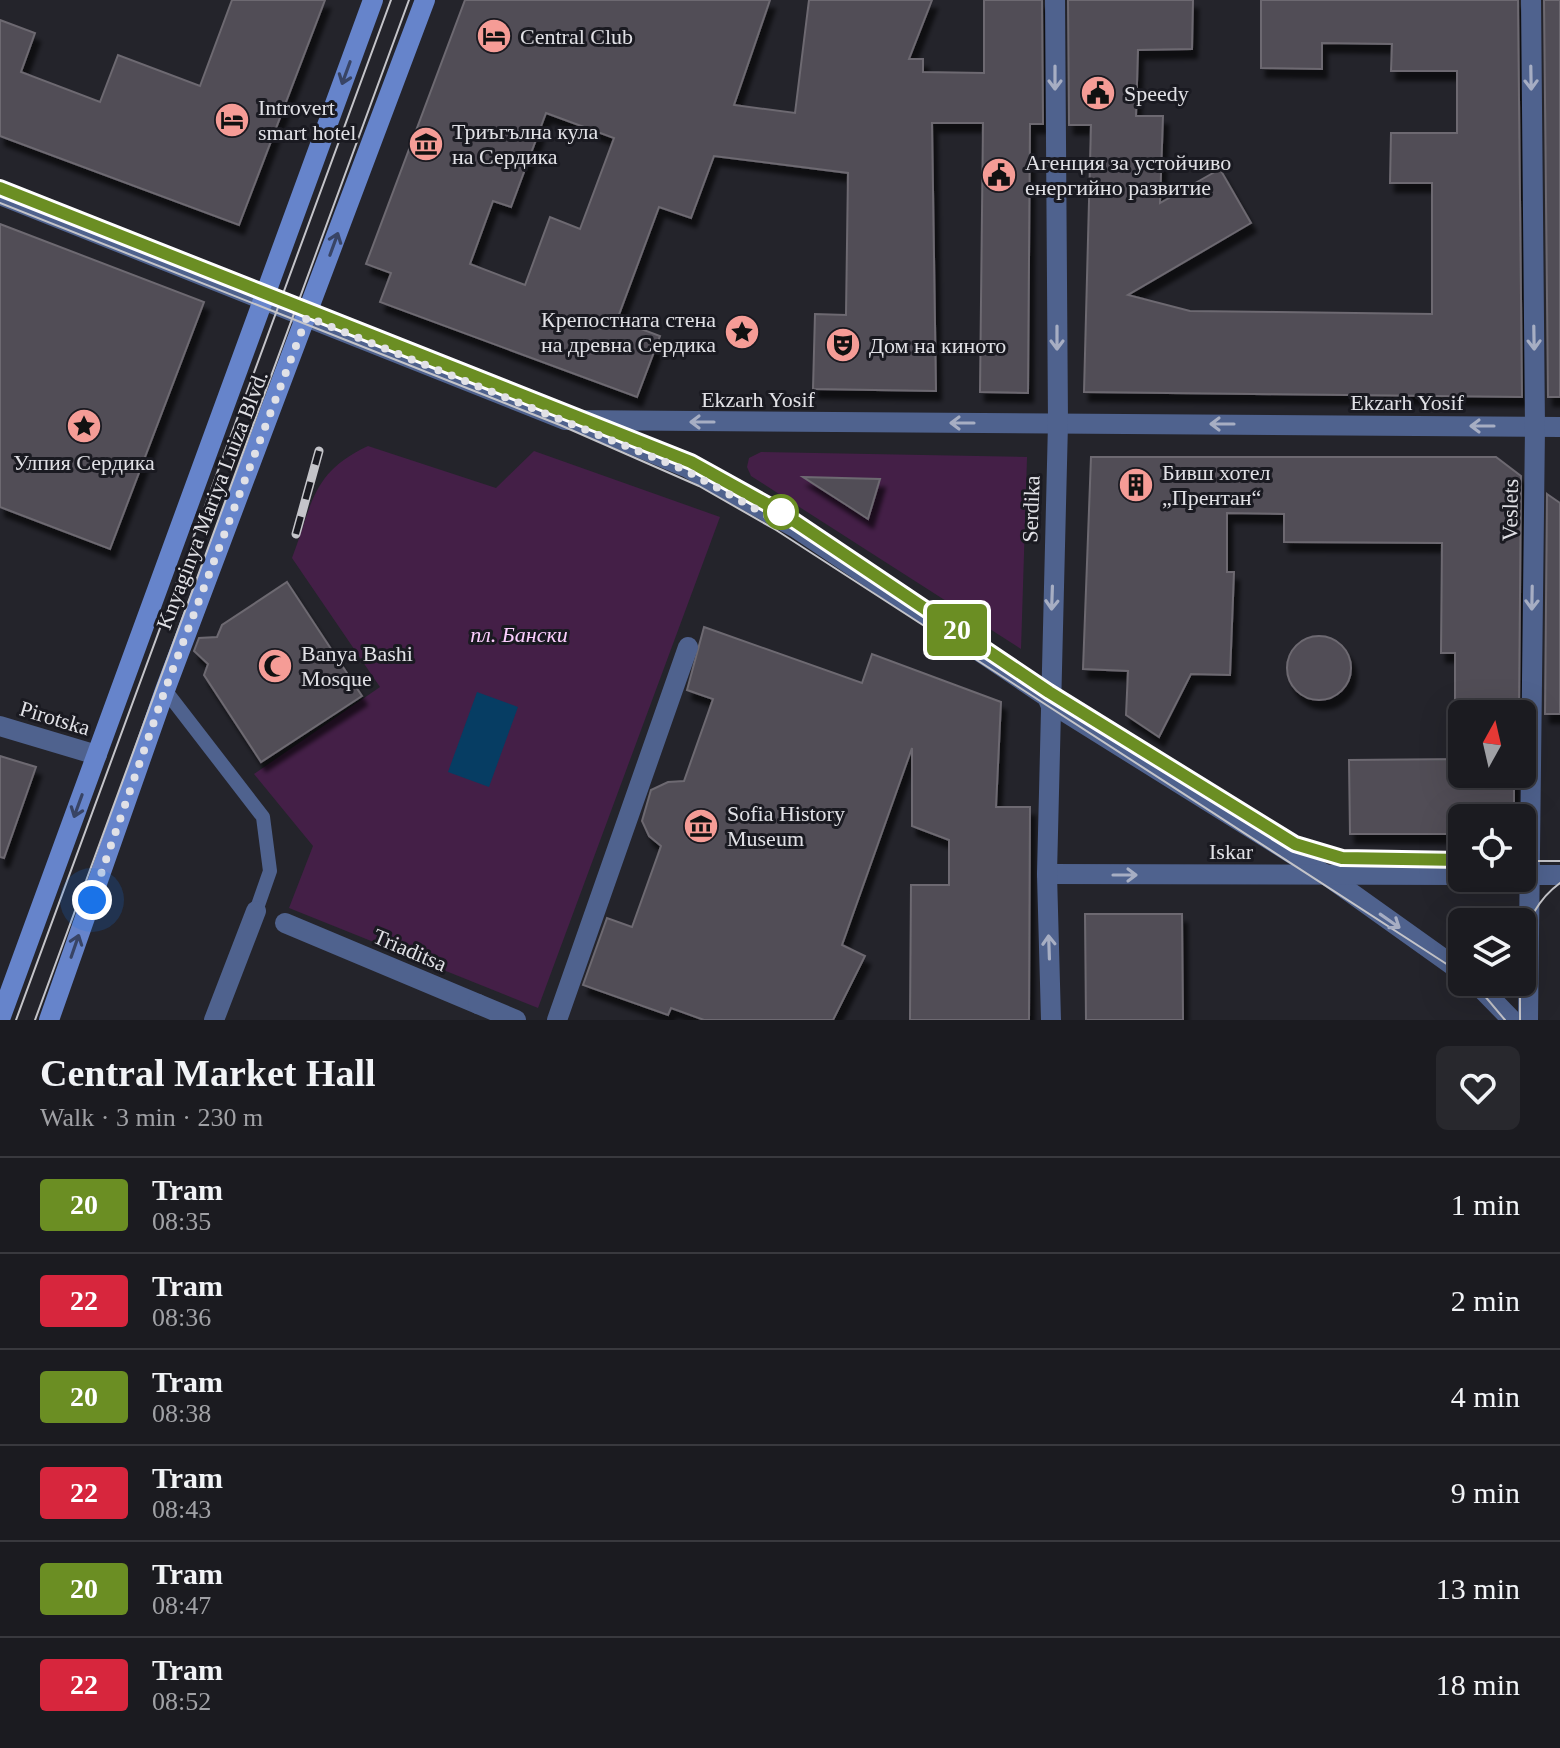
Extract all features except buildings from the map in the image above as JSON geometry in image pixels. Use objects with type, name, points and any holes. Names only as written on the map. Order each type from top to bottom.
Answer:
[{"type":"main road","name":"Knyaginya Mariya Luiza Blvd.","points":[[0,1019],[373,0]]},
{"type":"main road","name":"Knyaginya Mariya Luiza Blvd.","points":[[49,1020],[165,690],[425,0]]},
{"type":"street","name":"Serdika","points":[[1051,1020],[1047,874],[1049,702],[1058,423],[1055,0]]},
{"type":"street","name":"Veslets","points":[[1527,804],[1535,427],[1531,0]]},
{"type":"street","name":"Ekzarh Yosif","points":[[0,195],[565,420],[1560,427]]},
{"type":"street","points":[[557,1020],[688,647]]},
{"type":"street","points":[[1049,702],[1326,875],[1448,962]]},
{"type":"street","name":"Pirotska","points":[[0,726],[97,755]]},
{"type":"street","name":"Iskar","points":[[1047,874],[1448,875]]},
{"type":"street","points":[[1536,875],[1560,875]]},
{"type":"street","name":"Veslets","points":[[1525,892],[1528,1020]]},
{"type":"street","points":[[214,1020],[256,911]]},
{"type":"street","name":"Triaditsa","points":[[285,923],[516,1020]]},
{"type":"street","points":[[1489,996],[1512,1020]]},
{"type":"lane","points":[[565,420],[685,470],[783,524],[1049,702]]},
{"type":"lane","points":[[165,690],[263,817],[270,871],[256,911]]},
{"type":"green space","name":"пл. Бански","points":[[368,446],[496,488],[534,451],[720,517],[538,1008],[289,908],[313,846],[254,774],[380,687],[292,558],[310,506],[324,479],[349,456]]},
{"type":"green space","points":[[761,452],[1027,457],[1021,649],[751,476],[747,467],[749,458]]},
{"type":"water","points":[[477,692],[518,707],[489,787],[448,772]]},
{"type":"tram line","points":[[16,1020],[391,0]]},
{"type":"tram line","points":[[35,1020],[409,0]]},
{"type":"tram line","points":[[0,188],[691,462],[781,512],[1049,692],[1295,844],[1342,858],[1448,860]]},
{"type":"tram line","name":"20","points":[[0,188],[691,462],[781,512],[1049,692],[1295,844],[1342,858],[1448,860]]},
{"type":"tram line","points":[[0,203],[560,425],[699,486],[776,530],[1448,965]]},
{"type":"tram line","points":[[1536,861],[1560,861]]},
{"type":"tram line","points":[[1536,909],[1560,883]]},
{"type":"tram line","points":[[1485,996],[1505,1020]]},
{"type":"tram line","points":[[1520,996],[1520,1020]]},
{"type":"railway","points":[[296,534],[319,451]]},
{"type":"place","name":"Central Club","points":[[494,36]]},
{"type":"place","name":"Speedy","points":[[1098,93]]},
{"type":"place","name":"Introvert smart hotel","points":[[232,120]]},
{"type":"place","name":"Триъгълна кула на Сердика","points":[[426,144]]},
{"type":"place","name":"Агенция за устойчиво енергийно развитие","points":[[999,175]]},
{"type":"place","name":"Крепостната стена на древна Сердика","points":[[742,332]]},
{"type":"place","name":"Дом на киното","points":[[843,345]]},
{"type":"place","name":"Улпия Сердика","points":[[84,426]]},
{"type":"place","name":"Бивш хотел „Прентан“","points":[[1136,485]]},
{"type":"place","name":"Banya Bashi Mosque","points":[[275,666]]},
{"type":"place","name":"Sofia History Museum","points":[[701,826]]},
{"type":"route","points":[[92,900],[165,690],[307,317],[685,470],[770,517],[781,512]]}]
